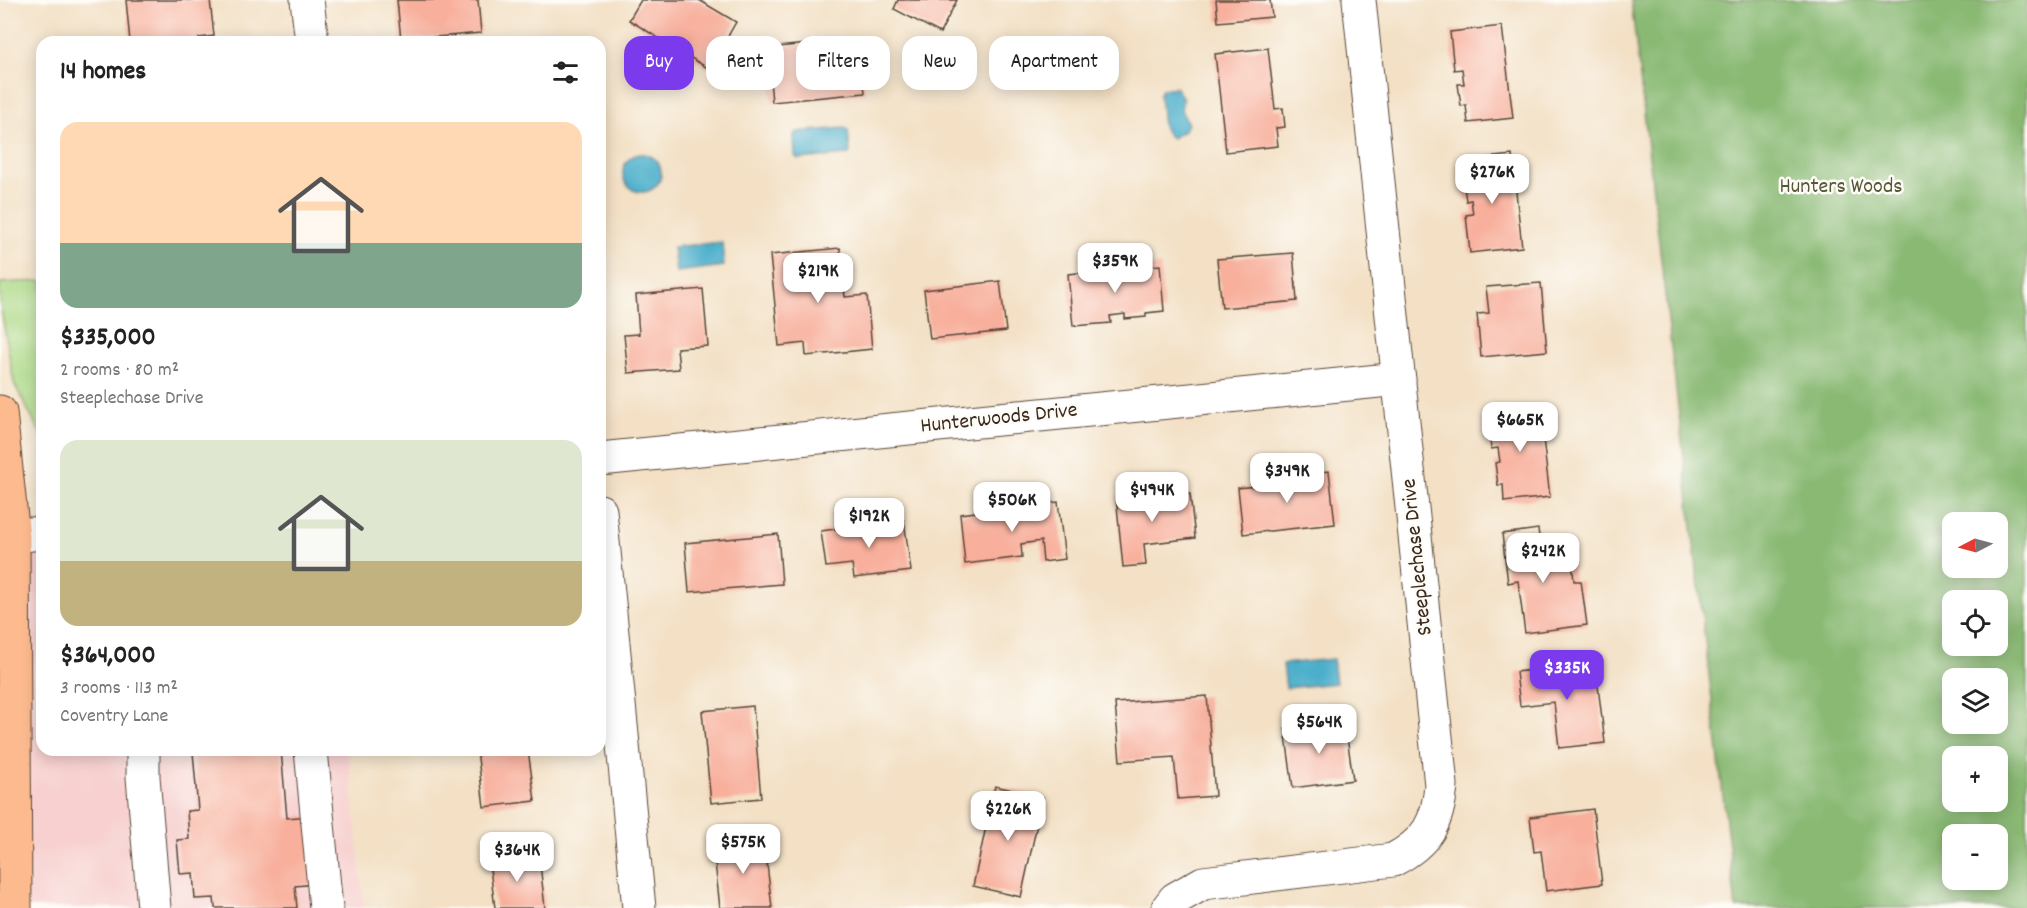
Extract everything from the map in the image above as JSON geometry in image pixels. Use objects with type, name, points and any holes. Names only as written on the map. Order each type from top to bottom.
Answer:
[{"type":"main road","points":[[0,412],[18,535],[15,908]]},
{"type":"street","points":[[307,0],[311,36]]},
{"type":"street","name":"Steeplechase Drive","points":[[1168,908],[1175,899],[1203,883],[1393,860],[1412,850],[1425,837],[1433,823],[1439,804],[1442,785],[1359,0]]},
{"type":"street","name":"Hunterwoods Drive","points":[[606,458],[1399,379]]},
{"type":"street","points":[[606,573],[639,908]]},
{"type":"street","points":[[143,756],[154,908]]},
{"type":"street","points":[[312,756],[326,908]]},
{"type":"shaded area","points":[[36,546],[36,756],[349,756],[364,908],[27,908],[27,547]]},
{"type":"green space","name":"Hunters Woods","points":[[1631,0],[2027,0],[2027,908],[1736,908]]},
{"type":"green space","points":[[36,281],[36,425],[14,383],[0,304],[0,283]]},
{"type":"water","points":[[1175,87],[1183,98],[1181,110],[1188,124],[1184,131],[1172,138],[1164,129],[1159,96],[1162,89]]},
{"type":"water","points":[[844,128],[848,130],[850,151],[848,155],[798,159],[795,156],[794,135],[797,132]]},
{"type":"water","points":[[642,154],[655,160],[661,173],[655,186],[642,192],[629,186],[623,173],[629,160]]},
{"type":"water","points":[[722,242],[724,266],[676,272],[673,247]]},
{"type":"water","points":[[1333,659],[1336,683],[1286,688],[1283,664]]},
{"type":"building","points":[[126,0],[210,0],[214,36],[129,36]]},
{"type":"building","points":[[397,0],[478,0],[481,33],[401,36]]},
{"type":"building","points":[[641,0],[699,0],[736,22],[728,36],[706,36],[706,67],[694,60],[694,36],[655,36],[629,20]]},
{"type":"building","points":[[898,0],[957,0],[940,33],[894,9]]},
{"type":"building","points":[[1216,0],[1270,0],[1272,17],[1218,22]]},
{"type":"building","points":[[1502,26],[1513,118],[1468,123],[1466,105],[1461,106],[1458,84],[1464,84],[1462,69],[1454,70],[1450,32]]},
{"type":"building","points":[[796,45],[796,90],[865,90],[865,93],[772,102],[771,90],[784,90],[784,46]]},
{"type":"building","points":[[1268,48],[1275,109],[1283,108],[1285,127],[1276,128],[1278,146],[1226,152],[1215,54]]},
{"type":"building","points":[[1512,155],[1522,247],[1470,253],[1466,215],[1473,214],[1471,200],[1466,201],[1463,179],[1468,178],[1466,160]]},
{"type":"building","points":[[840,248],[845,297],[867,295],[872,349],[806,356],[805,343],[779,346],[770,255]]},
{"type":"building","points":[[1293,253],[1297,301],[1222,308],[1217,259]]},
{"type":"building","points":[[1160,265],[1164,311],[1146,313],[1146,317],[1125,319],[1125,314],[1110,316],[1111,323],[1073,326],[1068,274]]},
{"type":"building","points":[[1000,281],[1006,331],[930,339],[924,290]]},
{"type":"building","points":[[1541,283],[1547,351],[1481,357],[1477,314],[1489,313],[1486,287]]},
{"type":"building","points":[[703,289],[708,346],[677,348],[679,369],[628,373],[624,335],[639,334],[636,295]]},
{"type":"building","points":[[1539,405],[1550,497],[1504,502],[1503,484],[1498,485],[1495,463],[1500,462],[1498,448],[1491,449],[1487,411]]},
{"type":"building","points":[[1329,471],[1335,524],[1243,534],[1238,488],[1256,486],[1255,481],[1277,479],[1277,484],[1292,483],[1291,475]]},
{"type":"building","points":[[1145,494],[1145,498],[1190,494],[1195,538],[1144,544],[1146,565],[1123,567],[1116,496]]},
{"type":"building","points":[[1058,502],[1065,559],[1043,562],[1041,541],[1021,544],[1022,557],[965,564],[960,514]]},
{"type":"building","points":[[904,520],[911,571],[854,578],[852,564],[826,567],[821,531]]},
{"type":"building","points":[[1538,529],[1542,557],[1571,553],[1574,581],[1581,581],[1587,625],[1525,633],[1518,581],[1508,583],[1502,534]]},
{"type":"building","points":[[778,534],[782,584],[689,592],[685,543]]},
{"type":"building","points":[[1595,662],[1605,743],[1559,748],[1554,702],[1520,706],[1516,672]]},
{"type":"building","points":[[1207,696],[1215,796],[1178,799],[1174,757],[1120,761],[1115,703]]},
{"type":"building","points":[[753,706],[761,798],[711,803],[702,711]]},
{"type":"building","points":[[1345,722],[1353,780],[1293,788],[1285,729]]},
{"type":"building","points":[[193,756],[282,756],[287,818],[310,816],[316,884],[295,886],[297,908],[215,908],[214,898],[195,899],[193,873],[180,874],[177,840],[189,839],[187,811],[198,810]]},
{"type":"building","points":[[478,756],[529,756],[535,801],[484,807]]},
{"type":"building","points":[[995,786],[1043,797],[1021,897],[973,886]]},
{"type":"building","points":[[1593,809],[1602,884],[1546,891],[1541,851],[1534,852],[1530,817]]},
{"type":"building","points":[[764,838],[772,908],[720,908],[713,844]]},
{"type":"building","points":[[539,855],[545,908],[495,908],[489,861]]}]
